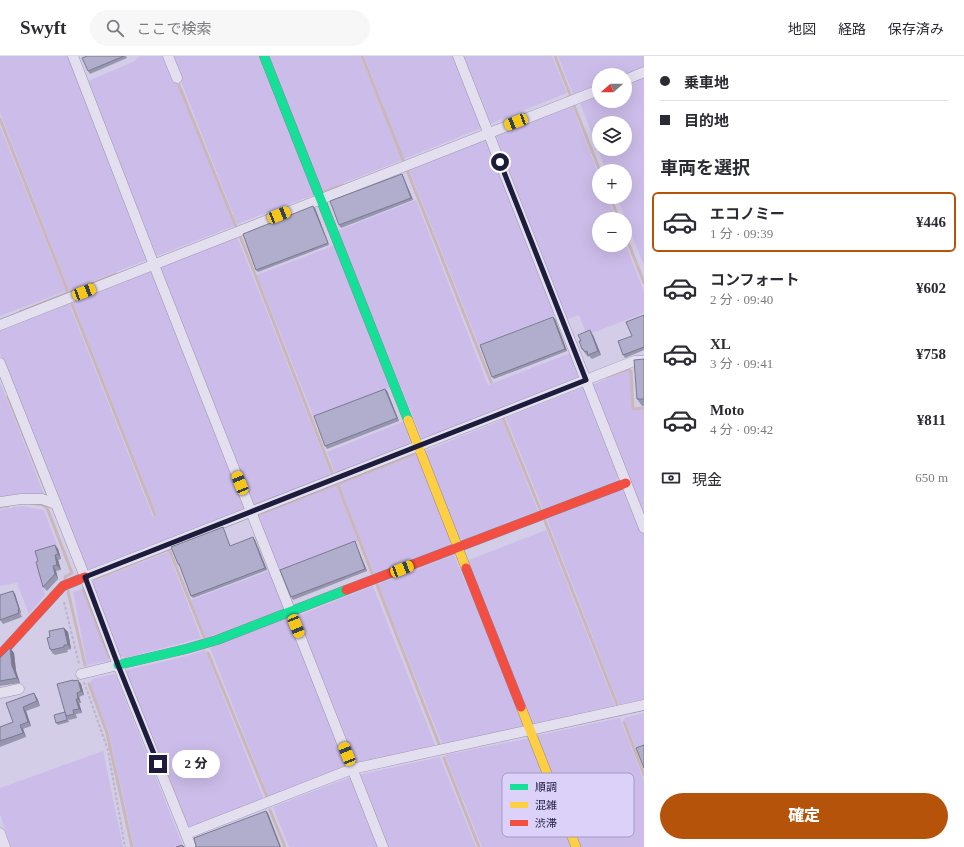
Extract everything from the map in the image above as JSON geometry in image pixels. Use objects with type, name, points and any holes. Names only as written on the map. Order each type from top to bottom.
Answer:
[{"type":"street","points":[[73,56],[383,847]]},
{"type":"street","points":[[168,56],[177,78]]},
{"type":"street","points":[[264,56],[419,446],[546,773]]},
{"type":"street","points":[[458,56],[644,528]]},
{"type":"street","points":[[632,77],[644,72]]},
{"type":"street","points":[[0,325],[320,198],[592,93]]},
{"type":"street","points":[[0,655],[63,586],[634,361],[644,361]]},
{"type":"street","points":[[0,363],[191,847]]},
{"type":"street","points":[[81,674],[186,649],[217,640],[626,483]]},
{"type":"street","points":[[0,502],[21,499],[42,499],[56,504]]},
{"type":"street","points":[[0,693],[19,689]]},
{"type":"street","points":[[186,834],[352,769],[644,705]]},
{"type":"street","points":[[0,833],[4,847]]},
{"type":"street","points":[[572,837],[576,847]]},
{"type":"path","points":[[60,588],[81,674],[108,750],[125,847]]},
{"type":"shaded area","points":[[0,56],[68,56],[149,259],[69,290],[0,113]]},
{"type":"shaded area","points":[[140,56],[167,56],[234,226],[154,257],[87,84],[88,81],[133,62]]},
{"type":"shaded area","points":[[171,56],[261,56],[316,194],[237,224]]},
{"type":"shaded area","points":[[267,56],[360,56],[402,160],[321,192]]},
{"type":"shaded area","points":[[364,56],[456,56],[484,127],[404,159]]},
{"type":"shaded area","points":[[461,56],[552,56],[567,93],[487,125]]},
{"type":"shaded area","points":[[558,56],[644,56],[644,70],[632,73],[632,68],[592,68],[592,90],[574,97]]},
{"type":"shaded area","points":[[644,75],[644,266],[632,235],[632,212],[623,212],[620,204],[632,204],[632,164],[603,164],[600,156],[632,156],[632,116],[592,116],[592,134],[579,100],[592,95],[592,108],[632,108],[632,79]]},
{"type":"shaded area","points":[[571,103],[594,164],[592,164],[592,204],[610,204],[613,212],[592,212],[592,252],[628,252],[644,292],[644,313],[587,335],[579,315],[565,320],[493,137]]},
{"type":"shaded area","points":[[0,126],[66,291],[0,316]]},
{"type":"shaded area","points":[[488,139],[558,314],[479,345],[408,167]]},
{"type":"shaded area","points":[[416,200],[488,385],[573,352],[581,375],[579,378],[422,439],[337,231]]},
{"type":"shaded area","points":[[236,234],[331,474],[255,505],[252,503],[159,269],[161,265]]},
{"type":"shaded area","points":[[335,245],[391,387],[314,418],[257,275]]},
{"type":"shaded area","points":[[150,269],[153,271],[245,508],[87,571],[85,570],[0,353],[0,328],[68,301],[153,517],[157,516],[72,300]]},
{"type":"shaded area","points":[[628,370],[631,371],[632,409],[644,409],[644,519],[592,385]]},
{"type":"shaded area","points":[[0,382],[45,497],[0,497]]},
{"type":"shaded area","points":[[584,387],[619,475],[616,481],[543,509],[506,418]]},
{"type":"shaded area","points":[[502,420],[538,511],[463,540],[457,537],[423,452]]},
{"type":"shaded area","points":[[405,421],[412,440],[409,444],[335,473],[327,452]]},
{"type":"shaded area","points":[[419,454],[452,539],[448,546],[374,574],[339,484]]},
{"type":"shaded area","points":[[336,485],[358,541],[279,571],[256,516]]},
{"type":"shaded area","points":[[621,490],[628,493],[644,535],[644,702],[620,707],[547,519]]},
{"type":"shaded area","points":[[21,506],[44,510],[58,548],[36,556],[45,595],[29,614],[17,583],[0,586],[0,510]]},
{"type":"shaded area","points":[[546,530],[616,708],[531,726],[466,561]]},
{"type":"shaded area","points":[[168,552],[201,638],[125,658],[120,656],[91,582]]},
{"type":"shaded area","points":[[454,555],[526,727],[443,746],[378,584]]},
{"type":"shaded area","points":[[271,570],[284,605],[283,609],[206,638],[191,600]]},
{"type":"shaded area","points":[[373,586],[436,747],[357,765],[354,763],[298,619],[300,615]]},
{"type":"shaded area","points":[[82,589],[109,661],[87,665],[73,592]]},
{"type":"shaded area","points":[[287,618],[291,621],[348,765],[346,768],[269,798],[210,648]]},
{"type":"shaded area","points":[[205,650],[264,800],[191,828],[185,826],[126,672],[128,670],[187,656]]},
{"type":"shaded area","points":[[113,674],[116,676],[182,844],[174,847],[134,847],[109,733],[90,684],[92,679]]},
{"type":"shaded area","points":[[644,713],[644,751],[638,753],[624,718]]},
{"type":"shaded area","points":[[620,718],[644,781],[644,847],[579,847],[575,837],[634,837],[634,773],[550,773],[535,736]]},
{"type":"shaded area","points":[[530,738],[544,773],[502,773],[502,837],[569,837],[573,847],[482,847],[445,755]]},
{"type":"shaded area","points":[[103,751],[123,847],[11,847],[0,814],[0,788]]},
{"type":"shaded area","points":[[440,757],[476,847],[387,847],[359,775]]},
{"type":"shaded area","points":[[350,777],[378,847],[289,847],[273,807]]},
{"type":"building","points":[[87,56],[124,56],[88,71],[82,58]]},
{"type":"building","points":[[402,174],[411,198],[339,225],[330,201]]},
{"type":"building","points":[[313,206],[328,243],[256,270],[243,234]]},
{"type":"building","points":[[644,315],[644,347],[623,355],[618,341],[632,336],[626,322]]},
{"type":"building","points":[[553,317],[565,349],[492,377],[480,345]]},
{"type":"building","points":[[590,330],[598,351],[588,355],[587,351],[585,352],[582,349],[579,341],[581,341],[578,335]]},
{"type":"building","points":[[644,359],[644,399],[637,399],[634,360]]},
{"type":"building","points":[[385,389],[397,418],[325,446],[314,416]]},
{"type":"building","points":[[223,527],[230,546],[253,537],[265,568],[191,596],[171,547]]},
{"type":"building","points":[[355,541],[365,569],[291,597],[280,570]]},
{"type":"building","points":[[55,545],[58,554],[55,555],[57,565],[53,566],[55,574],[43,587],[36,562],[38,561],[35,551]]},
{"type":"building","points":[[13,591],[19,613],[0,620],[0,595]]},
{"type":"building","points":[[64,628],[68,645],[51,650],[47,638],[50,637],[49,631]]},
{"type":"building","points":[[10,648],[12,666],[17,678],[0,681],[0,658]]},
{"type":"building","points":[[78,680],[81,691],[77,693],[78,699],[76,699],[79,709],[73,710],[74,714],[66,716],[57,684]]},
{"type":"building","points":[[34,693],[37,701],[23,707],[28,722],[20,725],[23,733],[0,741],[0,727],[13,722],[6,703]]},
{"type":"building","points":[[65,712],[67,720],[56,723],[54,715]]},
{"type":"building","points":[[644,745],[644,768],[636,748]]},
{"type":"building","points":[[266,811],[280,847],[195,847],[194,838]]},
{"type":"waterway","points":[[362,56],[404,162]]},
{"type":"waterway","points":[[555,56],[571,97],[568,97]]},
{"type":"waterway","points":[[179,85],[236,227]]},
{"type":"waterway","points":[[573,103],[597,164]]},
{"type":"waterway","points":[[0,119],[68,292]]},
{"type":"waterway","points":[[407,170],[491,382]]},
{"type":"waterway","points":[[324,192],[343,185]]},
{"type":"waterway","points":[[613,204],[616,212]]},
{"type":"waterway","points":[[240,236],[332,472]]},
{"type":"waterway","points":[[632,252],[644,283]]},
{"type":"waterway","points":[[20,312],[116,274]]},
{"type":"waterway","points":[[71,302],[155,515]]},
{"type":"waterway","points":[[606,377],[628,369],[631,371],[633,409],[644,408]]},
{"type":"waterway","points":[[8,397],[47,494]]},
{"type":"waterway","points":[[503,418],[540,509]]},
{"type":"waterway","points":[[259,514],[414,454]]},
{"type":"waterway","points":[[337,483],[372,573]]},
{"type":"waterway","points":[[31,503],[43,505],[47,508],[72,573],[65,577],[65,579]]},
{"type":"waterway","points":[[0,507],[8,506]]},
{"type":"waterway","points":[[545,521],[618,707]]},
{"type":"waterway","points":[[94,579],[174,547]]},
{"type":"waterway","points":[[169,549],[204,637]]},
{"type":"waterway","points":[[377,585],[439,744]]},
{"type":"waterway","points":[[83,589],[109,657]]},
{"type":"waterway","points":[[68,591],[85,665]]},
{"type":"waterway","points":[[208,653],[267,797]]},
{"type":"waterway","points":[[89,684],[107,733],[132,847]]},
{"type":"waterway","points":[[624,722],[644,775]]},
{"type":"waterway","points":[[444,758],[479,847]]},
{"type":"waterway","points":[[270,810],[285,847]]},
{"type":"traffic: fast","points":[[264,56],[408,420]]},
{"type":"traffic: fast","points":[[118,665],[217,640],[346,590]]},
{"type":"traffic: slow","points":[[408,420],[466,568]]},
{"type":"traffic: slow","points":[[521,707],[547,773]]},
{"type":"traffic: slow","points":[[572,837],[576,847]]},
{"type":"traffic: jam","points":[[346,590],[626,483]]},
{"type":"traffic: jam","points":[[466,568],[521,707]]},
{"type":"traffic: jam","points":[[0,655],[63,586],[85,577]]},
{"type":"route","points":[[158,764],[118,665],[85,577],[586,380],[500,162]]}]
